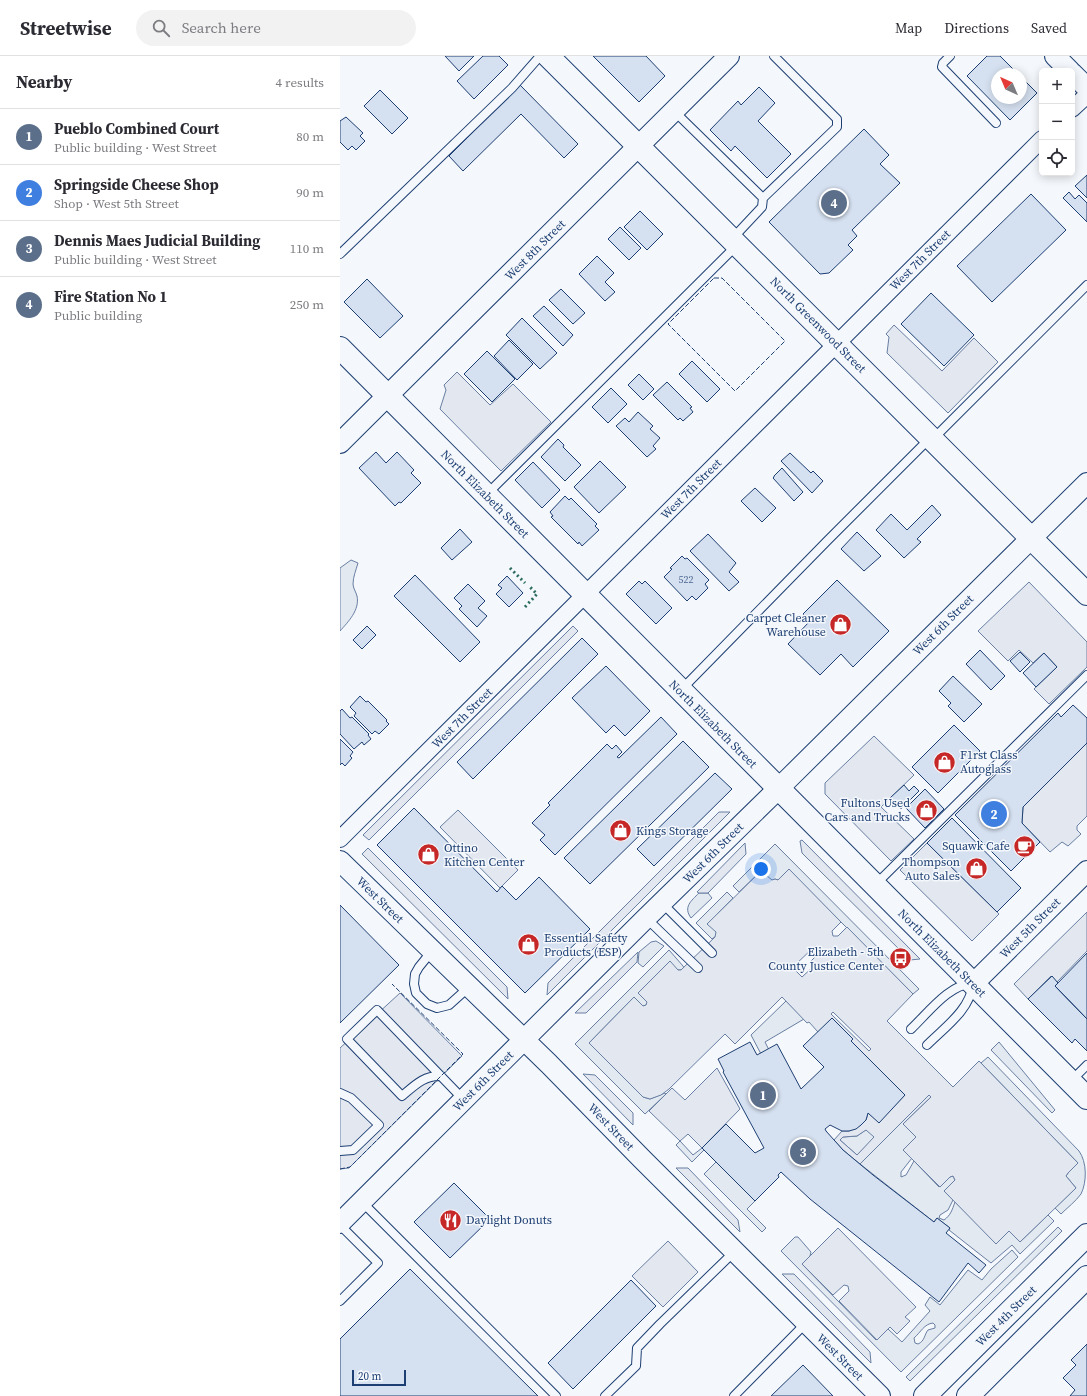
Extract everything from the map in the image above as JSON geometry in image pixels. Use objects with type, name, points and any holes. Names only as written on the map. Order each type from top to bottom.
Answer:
[{"type":"main road","name":"North Greenwood Street","points":[[548,56],[1087,594]]},
{"type":"main road","name":"North Elizabeth Street","points":[[340,348],[1087,1098]]},
{"type":"main road","name":"West 4th Street","points":[[925,1396],[1087,1235]]},
{"type":"main road","points":[[968,1396],[1087,1278]]},
{"type":"street","name":"West 8th Street","points":[[340,443],[388,397],[729,56]]},
{"type":"street","points":[[1054,56],[1067,68]]},
{"type":"street","points":[[1075,76],[1087,88]]},
{"type":"street","points":[[1075,107],[1087,94]]},
{"type":"street","name":"West 7th Street","points":[[340,839],[1041,140]]},
{"type":"street","name":"West 6th Street","points":[[340,1224],[646,918],[1087,483]]},
{"type":"street","name":"West Street","points":[[340,861],[549,1064],[880,1396]]},
{"type":"street","name":"West 5th Street","points":[[973,984],[1087,871]]},
{"type":"lane","points":[[340,254],[512,88],[540,56]]},
{"type":"lane","points":[[486,495],[734,242],[762,207],[763,198],[837,127],[837,119],[774,56]]},
{"type":"lane","points":[[950,56],[943,63],[942,67],[996,123]]},
{"type":"lane","points":[[674,111],[763,198]]},
{"type":"lane","points":[[680,691],[828,540],[1087,285]]},
{"type":"lane","points":[[875,886],[1087,675]]},
{"type":"lane","points":[[662,903],[712,953]]},
{"type":"lane","points":[[646,918],[698,968]]},
{"type":"lane","points":[[432,951],[415,974],[414,989],[420,998],[432,1007],[444,1007],[452,1003],[469,987]]},
{"type":"lane","points":[[911,1029],[952,990],[964,984],[973,984],[970,997],[962,1010],[927,1045]]},
{"type":"lane","points":[[440,1076],[425,1078],[402,1096],[347,1039],[377,1010],[464,1100]]},
{"type":"lane","points":[[1070,1082],[1087,1065]]},
{"type":"lane","points":[[340,1093],[351,1098],[379,1125],[353,1150],[340,1151]]},
{"type":"lane","points":[[362,1202],[556,1396]]},
{"type":"lane","points":[[340,1224],[378,1263],[340,1301]]},
{"type":"lane","points":[[605,1396],[636,1366],[637,1348],[735,1251]]},
{"type":"lane","points":[[734,1396],[806,1323]]},
{"type":"shaded area","points":[[894,325],[942,371],[974,338],[998,362],[948,413],[887,353],[889,337],[886,334]]},
{"type":"shaded area","points":[[457,372],[490,405],[513,384],[551,422],[501,471],[440,409],[446,390],[444,385]]},
{"type":"shaded area","points":[[351,560],[358,563],[353,584],[357,596],[357,606],[353,615],[340,631],[340,568]]},
{"type":"shaded area","points":[[1029,582],[1087,642],[1087,667],[1049,704],[1034,689],[1057,667],[1044,653],[1033,663],[1019,650],[1008,661],[978,631]]},
{"type":"shaded area","points":[[573,626],[578,631],[369,840],[363,835]]},
{"type":"shaded area","points":[[874,736],[914,775],[881,807],[914,839],[891,861],[825,794],[825,783]]},
{"type":"shaded area","points":[[1087,743],[1087,816],[1077,826],[1077,830],[1081,834],[1068,846],[1062,842],[1050,852],[1022,823],[1023,807]]},
{"type":"shaded area","points":[[458,810],[518,870],[500,888],[440,827]]},
{"type":"shaded area","points":[[719,812],[730,812],[547,995],[548,983]]},
{"type":"shaded area","points":[[802,840],[920,959],[910,960],[802,853],[800,841]]},
{"type":"shaded area","points":[[745,843],[746,854],[708,893],[697,892]]},
{"type":"shaded area","points":[[927,843],[999,914],[972,941],[900,870]]},
{"type":"shaded area","points":[[775,844],[919,989],[913,994],[789,870],[778,880],[775,879],[771,881],[761,871],[739,892],[733,886]]},
{"type":"shaded area","points":[[368,848],[507,987],[508,999],[362,854]]},
{"type":"shaded area","points":[[789,869],[841,922],[832,931],[833,936],[838,936],[847,927],[913,994],[887,1021],[953,1087],[979,1061],[1078,1163],[1066,1176],[1076,1188],[1020,1242],[1009,1231],[996,1244],[944,1191],[955,1180],[953,1176],[940,1187],[903,1150],[916,1137],[903,1124],[931,1097],[929,1095],[860,1164],[843,1150],[834,1140],[842,1131],[849,1131],[861,1125],[866,1120],[868,1113],[879,1122],[905,1095],[851,1041],[818,1032],[809,1022],[807,1023],[782,997],[735,1044],[725,1034],[669,1089],[661,1095],[650,1099],[643,1097],[589,1043],[634,997],[643,1006],[646,1005],[647,1002],[638,993],[670,961],[678,970],[681,970],[715,937],[716,932],[707,924],[761,871],[772,880],[778,880]],"holes":[[[815,946],[818,948],[819,953],[810,962],[814,966],[802,977],[794,969],[794,966]],[[833,1012],[871,1049],[869,1051],[831,1014]],[[866,1130],[874,1137],[857,1155],[840,1140],[843,1137],[857,1136]]]},
{"type":"shaded area","points":[[727,892],[733,898],[718,913],[716,936],[712,939],[696,923]]},
{"type":"shaded area","points":[[699,893],[708,893],[712,898],[691,918],[688,907]]},
{"type":"shaded area","points":[[1087,912],[1087,951],[1057,982],[1051,976],[1028,999],[1014,984]]},
{"type":"shaded area","points":[[656,941],[664,946],[643,967],[638,963],[639,952],[651,942]]},
{"type":"shaded area","points":[[669,950],[684,968],[678,970],[646,1001],[648,1003],[646,1005],[643,1006],[634,997],[589,1043],[643,1097],[650,1099],[665,1093],[666,1094],[645,1114],[575,1044]]},
{"type":"shaded area","points":[[638,952],[637,962],[586,1013],[575,1013]]},
{"type":"shaded area","points":[[400,993],[462,1056],[349,1168],[340,1169],[340,1048]]},
{"type":"shaded area","points":[[786,1001],[804,1019],[765,1042],[769,1050],[761,1054],[751,1035]]},
{"type":"shaded area","points":[[999,1042],[1055,1110],[1052,1113],[991,1050]]},
{"type":"shaded area","points":[[988,1057],[1079,1151],[1082,1156],[1085,1166],[1083,1189],[1079,1197],[1061,1214],[1055,1208],[1076,1188],[1066,1176],[1078,1163],[981,1063]]},
{"type":"shaded area","points":[[717,1068],[740,1109],[702,1148],[688,1134],[680,1141],[649,1111],[672,1088],[685,1100]]},
{"type":"shaded area","points":[[583,1074],[595,1075],[633,1113],[633,1125]]},
{"type":"shaded area","points":[[929,1094],[931,1097],[903,1124],[916,1137],[903,1150],[912,1158],[901,1172],[901,1177],[906,1175],[914,1161],[939,1187],[953,1176],[955,1180],[944,1191],[953,1200],[948,1210],[940,1215],[939,1218],[944,1220],[948,1216],[955,1202],[996,1243],[1009,1231],[1020,1242],[1048,1215],[1054,1221],[1020,1254],[1012,1245],[991,1263],[949,1230],[950,1228],[937,1218],[934,1222],[860,1164]]},
{"type":"shaded area","points":[[867,1129],[875,1137],[857,1155],[840,1140],[843,1137],[857,1136]]},
{"type":"shaded area","points":[[680,1141],[693,1155],[702,1148],[704,1150],[692,1162],[676,1145]]},
{"type":"shaded area","points":[[716,1162],[755,1201],[747,1209],[766,1228],[762,1232],[704,1174]]},
{"type":"shaded area","points":[[676,1168],[688,1168],[738,1220],[740,1232]]},
{"type":"shaded area","points":[[1058,1227],[1062,1231],[910,1381],[906,1377]]},
{"type":"shaded area","points":[[838,1228],[916,1307],[905,1317],[910,1321],[897,1334],[890,1327],[877,1340],[839,1301],[849,1291],[848,1286],[844,1285],[833,1295],[802,1264]]},
{"type":"shaded area","points":[[795,1237],[798,1237],[811,1252],[810,1256],[802,1264],[876,1340],[888,1329],[902,1342],[930,1311],[925,1305],[930,1297],[940,1305],[968,1270],[982,1280],[991,1269],[1012,1250],[1018,1257],[901,1372],[781,1251]],"holes":[[[933,1323],[935,1328],[928,1330],[922,1341],[918,1344],[915,1343],[914,1338],[925,1327]]]},
{"type":"shaded area","points":[[668,1241],[698,1272],[663,1307],[632,1276]]},
{"type":"shaded area","points":[[782,1274],[794,1274],[870,1352],[871,1363]]},
{"type":"building","points":[[445,56],[474,56],[459,71]]},
{"type":"building","points":[[483,56],[499,56],[508,65],[474,99],[457,81]]},
{"type":"building","points":[[593,56],[646,56],[665,76],[639,102]]},
{"type":"building","points":[[987,56],[1000,56],[1012,68],[991,68],[991,101],[967,76]]},
{"type":"building","points":[[1027,83],[1037,93],[1027,103]]},
{"type":"building","points":[[520,85],[578,144],[564,158],[521,114],[463,171],[449,156]]},
{"type":"building","points":[[759,87],[775,103],[758,121],[791,154],[767,178],[735,146],[731,151],[710,130],[738,101],[741,105]]},
{"type":"building","points":[[380,90],[408,118],[392,134],[364,106]]},
{"type":"building","points":[[994,104],[1026,104],[1010,120]]},
{"type":"building","points":[[346,117],[363,133],[360,136],[365,141],[356,150],[352,146],[348,150],[340,142],[340,121]]},
{"type":"building","points":[[864,129],[889,155],[880,164],[900,183],[852,230],[857,236],[848,245],[853,250],[829,273],[820,274],[769,222]]},
{"type":"building","points":[[1087,175],[1087,198],[1075,186]]},
{"type":"building","points":[[1069,192],[1075,199],[1079,195],[1087,203],[1087,222],[1063,198]]},
{"type":"building","points":[[1031,194],[1066,230],[992,302],[957,266]]},
{"type":"building","points":[[640,211],[663,234],[647,250],[624,227]]},
{"type":"building","points":[[620,227],[641,248],[629,260],[608,239]]},
{"type":"building","points":[[597,256],[614,273],[605,282],[615,292],[605,301],[579,274]]},
{"type":"building","points":[[367,279],[403,316],[380,338],[344,302]]},
{"type":"building","points":[[561,289],[585,313],[573,324],[549,300]]},
{"type":"building","points":[[931,293],[974,335],[944,366],[901,324]]},
{"type":"building","points":[[544,306],[573,335],[563,346],[533,316]]},
{"type":"building","points":[[522,318],[557,353],[540,369],[506,335]]},
{"type":"building","points":[[509,340],[533,364],[517,380],[494,356]]},
{"type":"building","points":[[487,351],[515,379],[492,402],[464,374]]},
{"type":"building","points":[[692,361],[720,389],[707,402],[679,374]]},
{"type":"building","points":[[639,374],[654,389],[643,400],[628,385]]},
{"type":"building","points":[[667,382],[692,407],[690,408],[693,412],[683,421],[680,418],[678,420],[653,395]]},
{"type":"building","points":[[611,388],[627,404],[608,423],[592,407]]},
{"type":"building","points":[[638,412],[653,426],[650,429],[660,438],[653,446],[656,449],[647,457],[616,426],[625,418],[629,422]]},
{"type":"building","points":[[558,439],[564,445],[563,447],[581,465],[565,481],[541,457]]},
{"type":"building","points":[[376,452],[386,463],[397,452],[414,470],[411,473],[421,483],[401,503],[399,502],[395,506],[359,468]]},
{"type":"building","points":[[790,453],[811,473],[813,471],[823,481],[812,493],[781,461]]},
{"type":"building","points":[[600,461],[626,487],[599,513],[574,487]]},
{"type":"building","points":[[533,462],[560,490],[542,508],[515,480]]},
{"type":"building","points":[[782,468],[803,492],[794,501],[773,478]]},
{"type":"building","points":[[755,488],[776,508],[762,522],[741,501]]},
{"type":"building","points":[[565,496],[569,500],[571,498],[597,524],[595,526],[599,530],[582,546],[579,542],[578,544],[551,517],[553,516],[550,512]]},
{"type":"building","points":[[932,505],[941,515],[917,539],[921,542],[904,558],[876,530],[891,514],[907,530]]},
{"type":"building","points":[[460,529],[472,542],[452,560],[441,548]]},
{"type":"building","points":[[857,532],[881,556],[864,571],[841,549]]},
{"type":"building","points":[[708,534],[736,563],[729,572],[739,582],[729,591],[690,551]]},
{"type":"building","points":[[682,556],[685,559],[687,558],[709,580],[705,584],[708,588],[696,600],[692,596],[687,601],[664,577],[672,569],[670,568]]},
{"type":"building","points":[[415,575],[480,642],[460,662],[394,596]]},
{"type":"building","points":[[507,576],[523,593],[509,607],[496,594],[502,588],[498,585]]},
{"type":"building","points":[[837,580],[889,631],[853,667],[841,654],[820,675],[788,644],[810,621],[803,614]]},
{"type":"building","points":[[639,581],[642,584],[645,581],[672,608],[656,624],[626,594]]},
{"type":"building","points":[[468,584],[485,601],[478,608],[487,616],[477,627],[459,609],[462,606],[454,598]]},
{"type":"building","points":[[367,626],[376,635],[362,649],[353,640]]},
{"type":"building","points":[[582,638],[598,654],[473,779],[457,762]]},
{"type":"building","points":[[980,650],[1005,676],[991,690],[966,664]]},
{"type":"building","points":[[1020,652],[1030,662],[1020,672],[1010,661]]},
{"type":"building","points":[[1044,653],[1057,667],[1036,687],[1023,673]]},
{"type":"building","points":[[606,666],[650,711],[625,736],[614,725],[606,733],[572,698]]},
{"type":"building","points":[[953,676],[982,704],[964,722],[948,706],[951,703],[939,691]]},
{"type":"building","points":[[360,696],[366,702],[368,701],[387,720],[386,721],[389,724],[379,734],[375,731],[372,734],[354,716],[356,713],[350,707]]},
{"type":"building","points":[[1073,705],[1087,718],[1087,743],[1023,807],[1022,823],[1040,842],[1011,871],[955,815],[1058,713],[1061,717]]},
{"type":"building","points":[[342,709],[369,734],[368,735],[371,739],[364,745],[362,742],[354,749],[340,734],[340,711]]},
{"type":"building","points":[[661,717],[677,734],[555,855],[540,840],[545,835],[532,823],[550,805],[548,803],[607,744],[612,749],[616,745],[622,752],[617,757],[619,758]]},
{"type":"building","points":[[954,725],[980,751],[938,793],[912,767]]},
{"type":"building","points":[[340,739],[353,752],[350,756],[352,758],[345,766],[342,763],[340,765]]},
{"type":"building","points":[[683,741],[709,767],[590,884],[564,858]]},
{"type":"building","points":[[715,773],[732,789],[654,866],[637,849]]},
{"type":"building","points":[[904,785],[909,791],[914,786],[919,791],[901,809],[890,798]]},
{"type":"building","points":[[925,789],[944,809],[925,828],[906,808]]},
{"type":"building","points":[[414,808],[497,892],[502,886],[516,900],[539,877],[590,929],[525,993],[377,845]]},
{"type":"building","points":[[952,818],[1021,888],[997,912],[927,843]]},
{"type":"building","points":[[340,905],[399,965],[340,1023]]},
{"type":"building","points":[[1087,953],[1087,1019],[1055,986]]},
{"type":"building","points":[[1052,976],[1058,983],[1055,986],[1087,1019],[1087,1051],[1075,1039],[1072,1043],[1028,999]]},
{"type":"building","points":[[832,1018],[853,1039],[851,1041],[905,1095],[879,1123],[868,1113],[866,1120],[856,1129],[842,1131],[830,1125],[825,1129],[826,1131],[843,1150],[873,1175],[934,1222],[937,1218],[950,1228],[946,1233],[986,1265],[979,1273],[968,1263],[939,1302],[810,1199],[781,1172],[778,1175],[779,1177],[755,1201],[702,1148],[726,1124],[755,1153],[764,1148],[723,1072],[724,1071],[718,1059],[750,1042],[757,1055],[777,1044],[801,1089],[824,1067],[803,1046]]},
{"type":"building","points":[[454,1183],[490,1219],[450,1258],[414,1222]]},
{"type":"building","points":[[410,1269],[538,1396],[340,1396],[340,1339]]},
{"type":"building","points":[[631,1280],[656,1306],[573,1389],[548,1363]]},
{"type":"building","points":[[1087,1344],[1087,1396],[1070,1396],[1075,1390],[1063,1378],[1076,1365],[1071,1360]]},
{"type":"building","points":[[803,1365],[833,1396],[771,1396]]},
{"type":"hedge","points":[[510,568],[525,583]]},
{"type":"hedge","points":[[525,607],[537,594],[529,586]]},
{"type":"fence","points":[[714,278],[722,278],[785,341],[735,391],[668,324],[714,278]]},
{"type":"fence","points":[[340,1169],[350,1167],[463,1054],[392,984]]},
{"type":"place","name":"Fire Station No 1","points":[[834,203]]},
{"type":"place","name":"Carpet Cleaner Warehouse","points":[[841,625]]},
{"type":"place","name":"F1rst Class Autoglass","points":[[944,762]]},
{"type":"place","name":"Fultons Used Cars and Trucks","points":[[926,810]]},
{"type":"place","name":"Springside Cheese Shop","points":[[994,814]]},
{"type":"place","name":"Kings Storage","points":[[621,831]]},
{"type":"place","name":"Squawk Cafe","points":[[1025,846]]},
{"type":"place","name":"Ottino Kitchen Center","points":[[428,855]]},
{"type":"place","name":"Thompson Auto Sales","points":[[976,869]]},
{"type":"place","name":"Essential Safety Products (ESP)","points":[[529,945]]},
{"type":"place","name":"Elizabeth - 5th County Justice Center","points":[[900,959]]},
{"type":"place","name":"Pueblo Combined Court","points":[[763,1095]]},
{"type":"place","name":"Dennis Maes Judicial Building","points":[[803,1152]]},
{"type":"place","name":"Daylight Donuts","points":[[450,1220]]}]
